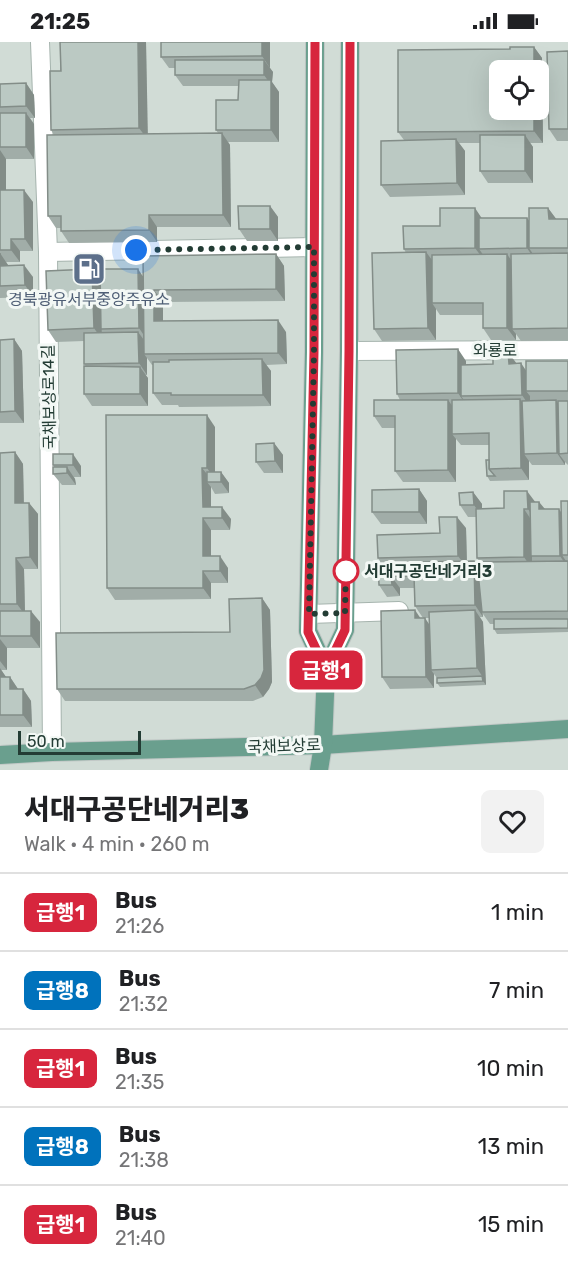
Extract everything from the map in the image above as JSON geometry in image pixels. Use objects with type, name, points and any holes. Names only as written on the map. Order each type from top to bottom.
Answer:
[{"type":"main road","points":[[315,42],[314,364],[308,632],[326,670]]},
{"type":"main road","points":[[319,770],[326,670],[345,630],[350,42]]},
{"type":"main road","name":"국채보상로","points":[[0,755],[322,745],[568,729]]},
{"type":"street","name":"국채보상로14길","points":[[40,42],[48,252],[52,752]]},
{"type":"street","points":[[48,252],[314,247]]},
{"type":"street","name":"와룡로","points":[[349,351],[568,350]]},
{"type":"street","points":[[309,614],[399,610]]},
{"type":"shaded area","points":[[0,42],[568,42],[568,770],[0,770]]},
{"type":"building","points":[[60,42],[138,42],[139,128],[51,130],[50,71],[61,71]]},
{"type":"building","points":[[161,42],[262,42],[262,56],[161,57]]},
{"type":"building","points":[[510,47],[534,47],[534,60],[489,60],[489,120],[534,120],[534,131],[398,132],[398,50],[510,49]]},
{"type":"building","points":[[568,51],[568,129],[549,129],[547,52]]},
{"type":"building","points":[[175,60],[264,60],[264,75],[175,75]]},
{"type":"building","points":[[239,80],[271,80],[271,130],[216,130],[216,100],[238,100]]},
{"type":"building","points":[[26,83],[26,106],[0,107],[0,84]]},
{"type":"building","points":[[0,113],[26,113],[26,147],[0,147]]},
{"type":"building","points":[[222,133],[223,215],[149,215],[149,230],[61,231],[61,216],[48,216],[47,135]]},
{"type":"building","points":[[480,135],[525,135],[525,171],[480,171]]},
{"type":"building","points":[[456,139],[457,183],[381,185],[381,141]]},
{"type":"building","points":[[0,190],[24,190],[25,239],[11,239],[11,250],[0,250]]},
{"type":"building","points":[[238,206],[270,206],[270,229],[239,229]]},
{"type":"building","points":[[440,208],[475,208],[475,248],[404,249],[403,226],[440,226]]},
{"type":"building","points":[[529,208],[548,208],[549,219],[568,219],[568,248],[529,248]]},
{"type":"building","points":[[479,218],[527,218],[527,248],[479,249]]},
{"type":"building","points":[[426,252],[428,328],[374,329],[372,253]]},
{"type":"building","points":[[568,253],[568,328],[512,329],[511,254]]},
{"type":"building","points":[[276,254],[276,289],[154,290],[154,321],[278,320],[278,353],[144,354],[143,256]]},
{"type":"building","points":[[507,254],[507,328],[483,328],[483,303],[432,303],[432,255]]},
{"type":"building","points":[[24,265],[25,285],[0,286],[0,266]]},
{"type":"building","points":[[92,269],[94,328],[48,330],[46,271]]},
{"type":"building","points":[[100,269],[138,269],[139,328],[101,329]]},
{"type":"building","points":[[138,332],[139,363],[84,364],[84,333]]},
{"type":"building","points":[[14,339],[15,411],[0,412],[0,340]]},
{"type":"building","points":[[458,349],[458,393],[397,394],[396,350]]},
{"type":"building","points":[[493,352],[508,352],[509,364],[521,363],[522,395],[461,396],[461,365],[493,364]]},
{"type":"building","points":[[262,359],[263,395],[153,393],[153,362]]},
{"type":"building","points":[[526,361],[568,361],[568,391],[526,391]]},
{"type":"building","points":[[84,366],[140,367],[140,394],[84,394]]},
{"type":"building","points":[[520,399],[521,468],[489,469],[489,433],[452,434],[452,400]]},
{"type":"building","points":[[374,400],[448,400],[448,470],[395,471],[395,416],[374,416]]},
{"type":"building","points":[[556,400],[557,453],[524,454],[522,401]]},
{"type":"building","points":[[558,401],[568,401],[568,453],[559,454]]},
{"type":"building","points":[[106,415],[207,415],[207,468],[202,468],[203,507],[222,507],[222,518],[203,518],[203,556],[220,556],[220,571],[203,571],[203,588],[107,588]]},
{"type":"building","points":[[274,443],[275,461],[256,462],[256,444]]},
{"type":"building","points":[[15,452],[15,503],[29,503],[30,557],[16,558],[17,604],[0,604],[0,453]]},
{"type":"building","points":[[53,454],[73,454],[73,465],[53,465]]},
{"type":"building","points":[[486,460],[489,460],[489,469],[495,476],[487,476]]},
{"type":"building","points":[[53,467],[67,467],[67,473],[53,474]]},
{"type":"building","points":[[207,472],[221,472],[221,482],[207,482]]},
{"type":"building","points":[[419,489],[419,512],[372,512],[372,490]]},
{"type":"building","points":[[504,491],[527,491],[528,509],[524,509],[524,557],[477,558],[476,509],[504,508]]},
{"type":"building","points":[[473,492],[474,505],[460,505],[459,493]]},
{"type":"building","points":[[561,501],[568,501],[568,555],[562,555]]},
{"type":"building","points":[[530,502],[539,502],[539,509],[559,509],[560,556],[531,556]]},
{"type":"building","points":[[439,517],[457,517],[458,556],[378,558],[377,535],[440,533]]},
{"type":"building","points":[[474,561],[475,605],[415,606],[414,576],[391,576],[392,585],[379,585],[378,563]]},
{"type":"building","points":[[568,561],[568,611],[482,612],[477,562]]},
{"type":"building","points":[[262,598],[264,670],[255,685],[244,689],[57,689],[56,633],[230,632],[229,599]]},
{"type":"building","points":[[415,610],[415,618],[425,618],[426,677],[382,677],[381,611]]},
{"type":"building","points":[[475,610],[477,668],[431,670],[429,612]]},
{"type":"building","points":[[0,611],[31,611],[31,636],[0,636]]},
{"type":"building","points":[[494,619],[568,619],[568,628],[494,629]]},
{"type":"building","points":[[482,676],[483,681],[437,683],[437,678]]},
{"type":"building","points":[[0,677],[10,677],[10,689],[23,689],[23,715],[0,715]]},
{"type":"bus line","name":"급행1","points":[[315,42],[314,352],[308,632],[326,670],[345,630],[350,42]]},
{"type":"place","name":"경북광유서부중앙주유소","points":[[89,269]]},
{"type":"place","name":"서대구공단네거리3","points":[[346,571]]},
{"type":"route","points":[[136,250],[314,247],[309,614],[345,613],[346,565],[346,571]]}]
